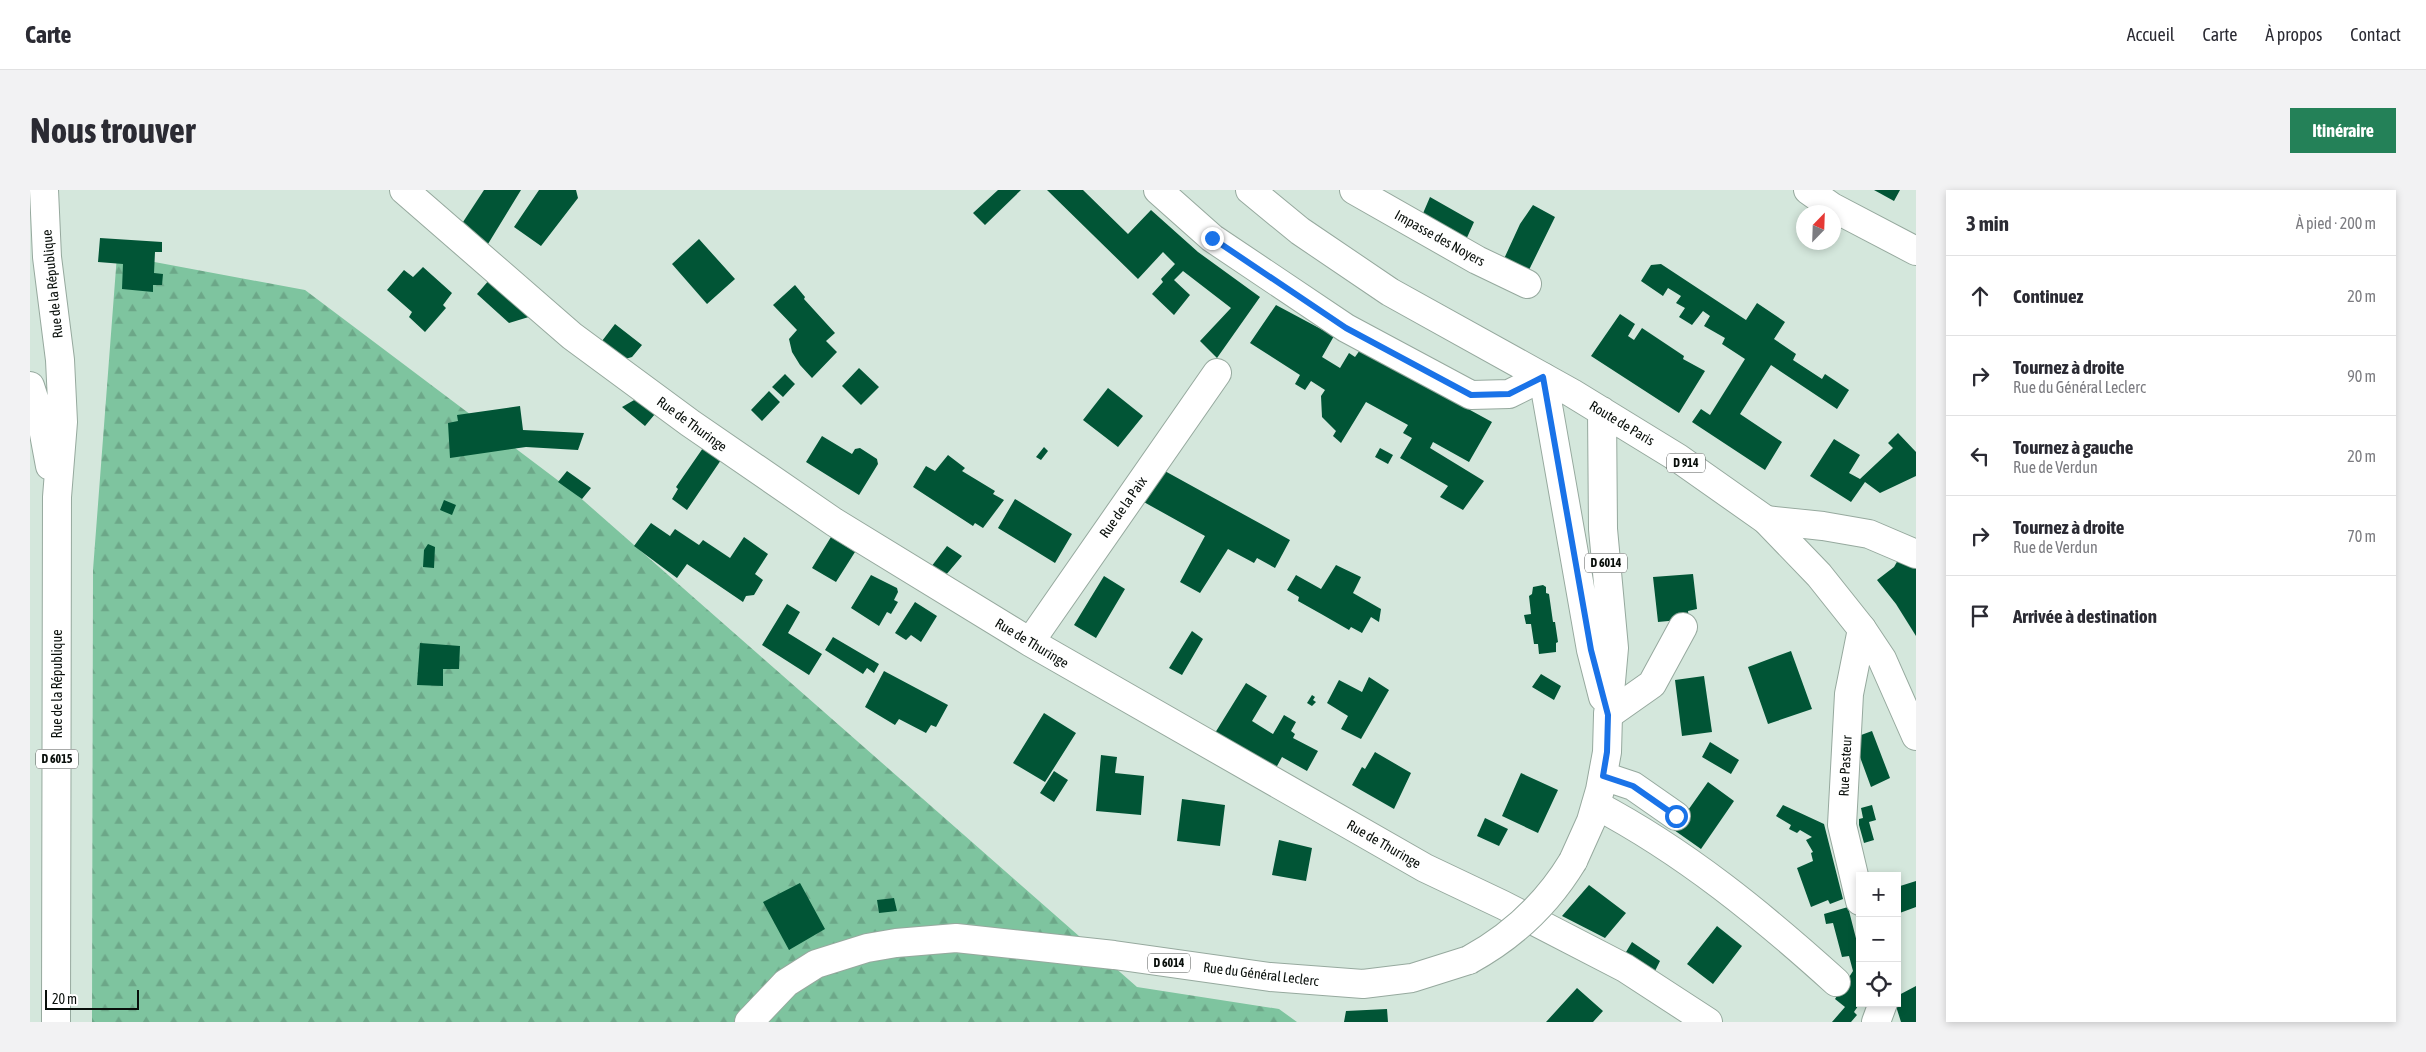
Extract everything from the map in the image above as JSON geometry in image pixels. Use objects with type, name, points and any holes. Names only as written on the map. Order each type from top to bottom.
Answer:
[{"type":"main road","name":"Rue de la République","points":[[44,190],[38,264],[60,360],[63,422],[57,497],[56,1022]]},
{"type":"main road","name":"Rue de Thuringe","points":[[404,190],[572,336],[690,424],[834,522],[1030,642],[1425,868],[1511,909],[1625,968],[1708,1022]]},
{"type":"main road","points":[[1158,190],[1212,238],[1338,322],[1471,395],[1509,394],[1543,377]]},
{"type":"main road","name":"Route de Paris","points":[[1250,190],[1300,230],[1390,292],[1602,411],[1678,458],[1766,520],[1819,575],[1862,629],[1882,658],[1916,736]]},
{"type":"main road","name":"Impasse des Noyers","points":[[1354,190],[1476,260],[1527,284]]},
{"type":"main road","points":[[1808,190],[1832,206],[1916,251]]},
{"type":"main road","name":"Rue de la Paix","points":[[1030,642],[1217,373]]},
{"type":"main road","name":"Rue du Général Leclerc","points":[[1543,377],[1591,650],[1608,715]]},
{"type":"main road","name":"Rue de la République","points":[[30,386],[42,423],[57,497]]},
{"type":"main road","name":"Rue du Général Leclerc","points":[[749,1022],[786,983],[816,964],[867,948],[904,942],[956,938],[1114,955],[1270,976],[1362,984],[1412,978],[1470,960],[1504,940],[1531,916],[1549,896],[1573,861],[1583,841],[1596,805],[1603,776],[1607,752],[1614,648],[1603,529],[1602,411]]},
{"type":"main road","points":[[1766,520],[1823,526],[1869,534],[1916,554]]},
{"type":"main road","points":[[1608,715],[1652,684],[1682,626]]},
{"type":"main road","name":"Rue Pasteur","points":[[1856,884],[1842,824],[1849,694],[1862,629]]},
{"type":"main road","points":[[1603,776],[1633,786],[1676,816]]},
{"type":"main road","points":[[1596,805],[1669,847],[1722,886],[1778,929],[1836,982]]},
{"type":"main road","points":[[1876,1022],[1882,1007]]},
{"type":"green space","points":[[117,255],[305,290],[576,494],[1137,987],[1279,1009],[1297,1022],[92,1022],[93,570]]},
{"type":"building","points":[[484,190],[521,190],[488,244],[463,222]]},
{"type":"building","points":[[539,190],[576,190],[578,198],[541,246],[514,227]]},
{"type":"building","points":[[998,190],[1021,190],[985,225],[973,213]]},
{"type":"building","points":[[1047,190],[1083,190],[1128,234],[1151,210],[1198,252],[1260,297],[1217,358],[1200,341],[1231,308],[1183,271],[1174,280],[1190,295],[1174,315],[1152,294],[1163,282],[1161,279],[1175,264],[1163,252],[1138,279]]},
{"type":"building","points":[[1874,190],[1900,190],[1894,201]]},
{"type":"building","points":[[1430,197],[1474,222],[1465,242],[1421,218]]},
{"type":"building","points":[[1533,205],[1555,217],[1528,272],[1503,261],[1520,224]]},
{"type":"building","points":[[100,238],[162,242],[162,252],[155,252],[154,273],[163,274],[162,285],[153,285],[153,292],[122,289],[123,264],[98,262]]},
{"type":"building","points":[[699,239],[735,279],[707,304],[672,264]]},
{"type":"building","points":[[1661,264],[1746,320],[1757,303],[1785,322],[1774,339],[1796,354],[1793,360],[1822,379],[1825,374],[1849,390],[1837,409],[1771,365],[1740,414],[1782,442],[1765,470],[1692,422],[1701,409],[1710,415],[1745,359],[1722,344],[1725,338],[1704,326],[1710,316],[1703,311],[1692,325],[1679,317],[1685,308],[1676,303],[1681,296],[1668,288],[1663,296],[1641,281],[1651,265]]},
{"type":"building","points":[[423,267],[452,293],[443,305],[446,308],[425,332],[409,317],[412,312],[387,290],[404,270],[413,277]]},
{"type":"building","points":[[490,279],[532,316],[509,323],[477,294]]},
{"type":"building","points":[[795,285],[805,297],[804,299],[835,333],[826,341],[837,352],[812,378],[800,365],[792,352],[789,339],[797,330],[773,305]]},
{"type":"building","points":[[1276,305],[1334,336],[1322,357],[1340,368],[1349,353],[1355,357],[1360,350],[1492,422],[1469,462],[1433,442],[1430,448],[1484,481],[1463,510],[1440,497],[1448,486],[1400,458],[1412,438],[1403,433],[1408,425],[1366,402],[1341,443],[1333,436],[1336,431],[1322,417],[1321,396],[1325,390],[1311,381],[1305,390],[1295,384],[1300,375],[1250,343]]},
{"type":"building","points":[[1620,314],[1635,324],[1628,336],[1634,340],[1642,328],[1684,356],[1683,359],[1705,371],[1679,413],[1591,356]]},
{"type":"building","points":[[615,324],[642,345],[632,357],[622,360],[602,341]]},
{"type":"building","points":[[859,368],[879,387],[861,405],[842,386]]},
{"type":"building","points":[[785,374],[795,384],[783,397],[772,387]]},
{"type":"building","points":[[1108,388],[1143,416],[1118,447],[1083,420]]},
{"type":"building","points":[[769,391],[780,402],[762,421],[751,410]]},
{"type":"building","points":[[636,399],[655,414],[645,426],[622,407]]},
{"type":"building","points":[[520,406],[523,430],[584,433],[578,450],[526,447],[450,458],[448,423],[458,421],[457,415]]},
{"type":"building","points":[[1898,433],[1916,452],[1916,476],[1880,493],[1865,482],[1851,502],[1810,476],[1834,439],[1860,455],[1849,473],[1860,479],[1893,448],[1888,443]]},
{"type":"building","points":[[822,436],[852,454],[855,449],[860,448],[877,459],[878,464],[859,495],[806,462]]},
{"type":"building","points":[[1044,447],[1048,451],[1041,460],[1036,457]]},
{"type":"building","points":[[703,448],[721,460],[687,510],[672,499],[678,489],[676,487]]},
{"type":"building","points":[[1380,448],[1393,455],[1388,464],[1375,457]]},
{"type":"building","points":[[948,455],[965,468],[962,471],[995,491],[993,494],[1004,500],[983,528],[975,523],[973,526],[913,487],[926,466],[935,471]]},
{"type":"building","points":[[1163,470],[1290,540],[1275,568],[1257,558],[1254,563],[1228,549],[1200,593],[1180,582],[1205,536],[1142,501]]},
{"type":"building","points":[[567,471],[591,488],[582,499],[558,482]]},
{"type":"building","points":[[1015,499],[1072,534],[1055,563],[998,528]]},
{"type":"building","points":[[444,500],[456,505],[452,515],[440,510]]},
{"type":"building","points":[[651,523],[670,536],[675,529],[699,545],[703,540],[730,558],[744,537],[768,554],[755,574],[763,580],[754,595],[746,596],[743,602],[687,564],[677,578],[634,546]]},
{"type":"building","points":[[831,537],[855,552],[836,582],[812,568]]},
{"type":"building","points":[[428,544],[435,547],[434,568],[423,567],[424,550]]},
{"type":"building","points":[[947,546],[962,556],[945,576],[931,567]]},
{"type":"building","points":[[1898,560],[1916,568],[1916,636],[1896,604],[1877,580],[1894,567]]},
{"type":"building","points":[[1336,565],[1361,577],[1353,593],[1381,609],[1379,622],[1371,617],[1362,633],[1351,627],[1349,630],[1298,601],[1299,597],[1287,590],[1296,575],[1321,589]]},
{"type":"building","points":[[1693,574],[1697,609],[1688,611],[1689,619],[1658,622],[1653,577]]},
{"type":"building","points":[[871,575],[897,588],[898,592],[894,600],[898,602],[891,614],[887,612],[879,626],[851,608]]},
{"type":"building","points":[[1104,576],[1125,589],[1096,638],[1074,625]]},
{"type":"building","points":[[1543,585],[1546,587],[1546,593],[1549,594],[1558,642],[1556,643],[1556,652],[1539,654],[1538,644],[1534,644],[1531,624],[1526,624],[1524,615],[1531,614],[1529,596],[1532,594],[1533,587]]},
{"type":"building","points":[[915,602],[937,616],[921,642],[911,635],[906,640],[895,633]]},
{"type":"building","points":[[787,604],[800,612],[788,633],[822,654],[809,675],[762,645]]},
{"type":"building","points":[[1192,631],[1203,639],[1182,675],[1169,668]]},
{"type":"building","points":[[833,637],[879,664],[874,673],[867,668],[863,674],[825,650]]},
{"type":"building","points":[[420,643],[460,646],[459,669],[443,669],[443,686],[417,685]]},
{"type":"building","points":[[1791,651],[1812,709],[1768,724],[1748,667]]},
{"type":"building","points":[[884,671],[948,705],[936,727],[931,725],[926,733],[899,719],[895,725],[865,707]]},
{"type":"building","points":[[1541,674],[1561,686],[1554,700],[1532,687]]},
{"type":"building","points":[[1704,676],[1712,732],[1682,736],[1675,680]]},
{"type":"building","points":[[1369,677],[1389,690],[1361,739],[1341,729],[1348,716],[1327,703],[1339,680],[1362,692]]},
{"type":"building","points":[[1246,683],[1267,696],[1252,721],[1273,734],[1284,715],[1296,722],[1291,731],[1295,734],[1293,738],[1318,751],[1307,771],[1282,757],[1276,768],[1215,733]]},
{"type":"building","points":[[1312,695],[1315,697],[1313,700],[1316,702],[1312,706],[1307,703]]},
{"type":"building","points":[[1044,713],[1076,733],[1045,782],[1013,763]]},
{"type":"building","points":[[1872,731],[1890,778],[1871,787],[1853,738]]},
{"type":"building","points":[[1710,742],[1739,760],[1731,774],[1702,757]]},
{"type":"building","points":[[1375,752],[1411,773],[1394,809],[1352,785],[1362,767],[1365,769]]},
{"type":"building","points":[[1101,755],[1117,757],[1115,773],[1144,776],[1141,815],[1096,811]]},
{"type":"building","points":[[1054,771],[1068,780],[1054,802],[1040,793]]},
{"type":"building","points":[[1521,773],[1558,790],[1538,833],[1502,816]]},
{"type":"building","points":[[1708,782],[1734,801],[1701,849],[1674,830]]},
{"type":"building","points":[[1182,799],[1225,805],[1220,846],[1177,841]]},
{"type":"building","points":[[1783,805],[1824,824],[1843,899],[1830,904],[1828,900],[1811,907],[1797,868],[1813,861],[1811,853],[1813,852],[1806,840],[1812,837],[1800,830],[1797,833],[1789,829],[1791,825],[1776,816]]},
{"type":"building","points":[[1872,805],[1876,820],[1869,822],[1874,840],[1864,843],[1859,825],[1859,819],[1863,818],[1861,808]]},
{"type":"building","points":[[1485,818],[1508,829],[1499,846],[1477,836]]},
{"type":"building","points":[[1279,840],[1312,848],[1306,881],[1272,875]]},
{"type":"building","points":[[1916,881],[1916,907],[1901,913],[1901,886]]},
{"type":"building","points":[[800,883],[825,929],[789,950],[763,902]]},
{"type":"building","points":[[1589,885],[1626,913],[1605,938],[1562,916]]},
{"type":"building","points":[[894,898],[897,911],[879,913],[877,900]]},
{"type":"building","points":[[1848,907],[1856,938],[1857,1007],[1854,1012],[1857,1015],[1851,1022],[1832,1022],[1845,1007],[1835,999],[1853,971],[1849,956],[1842,957],[1833,923],[1826,924],[1824,914]]},
{"type":"building","points":[[1717,926],[1742,946],[1713,984],[1687,964]]},
{"type":"building","points":[[1632,942],[1660,961],[1655,971],[1626,952]]},
{"type":"building","points":[[1916,986],[1916,1022],[1901,1022],[1896,1007],[1901,1007],[1901,994]]},
{"type":"building","points":[[1577,988],[1603,1011],[1593,1022],[1546,1022]]},
{"type":"building","points":[[1387,1009],[1388,1022],[1344,1022],[1346,1011]]},
{"type":"route","points":[[1212,238],[1346,328],[1471,395],[1509,394],[1543,377],[1591,650],[1608,715],[1607,752],[1603,776],[1633,786],[1676,816]]}]
